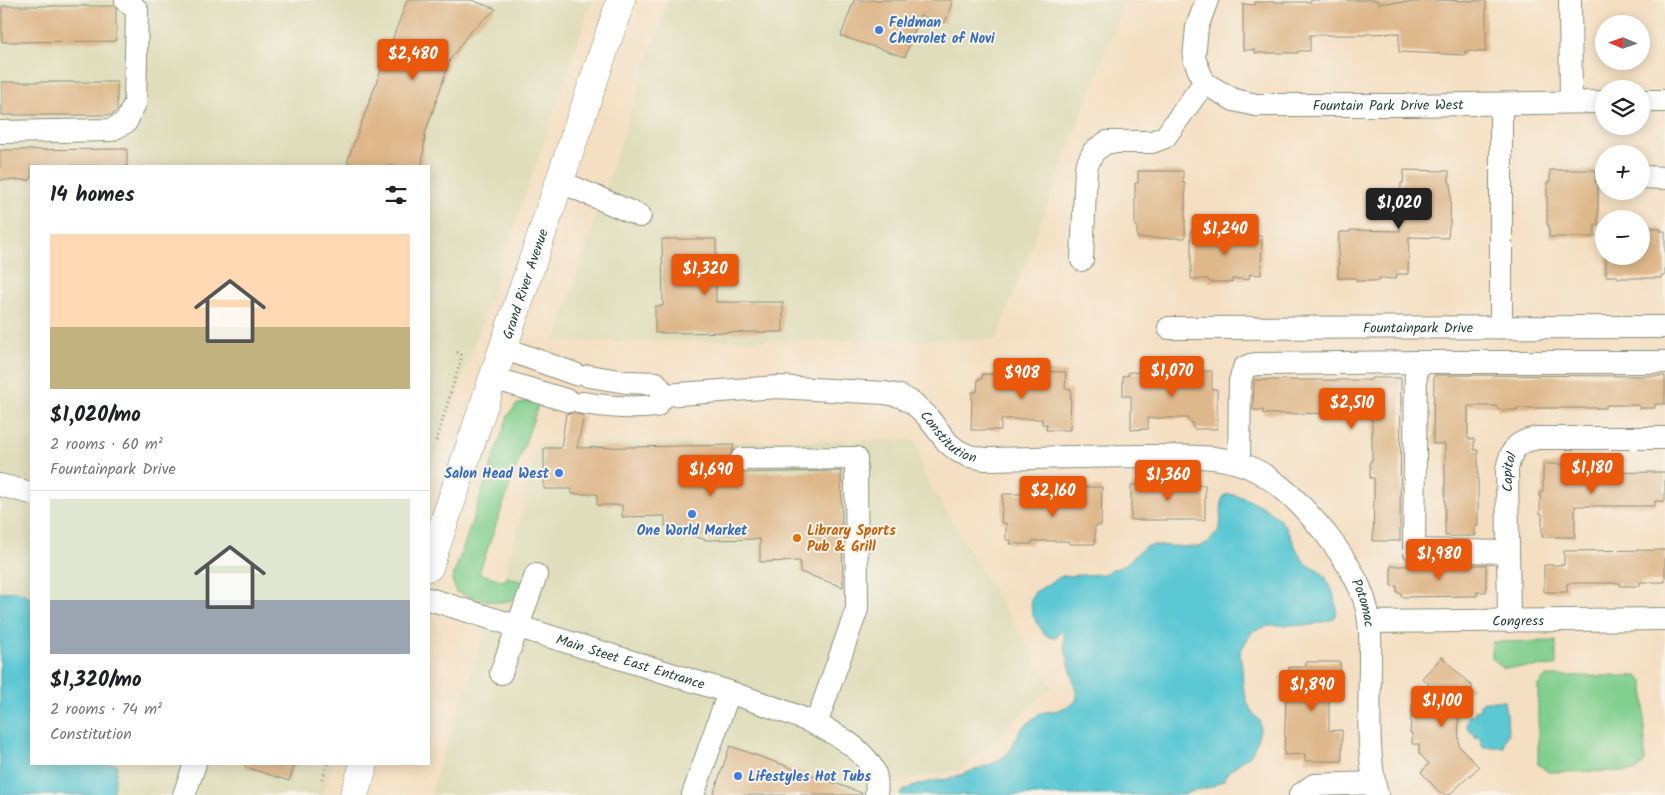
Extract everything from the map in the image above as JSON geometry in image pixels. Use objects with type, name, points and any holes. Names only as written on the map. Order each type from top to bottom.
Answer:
[{"type":"main road","name":"Grand River Avenue","points":[[430,564],[621,0]]},
{"type":"main road","points":[[354,795],[364,765]]},
{"type":"street","points":[[0,132],[111,130],[126,122],[135,103],[137,10],[126,0]]},
{"type":"street","points":[[1082,260],[1086,167],[1094,151],[1108,142],[1152,142],[1166,136],[1204,83],[1194,58],[1197,27],[1207,0]]},
{"type":"street","points":[[1570,0],[1571,102]]},
{"type":"street","name":"Fountain Park Drive West","points":[[1204,83],[1234,100],[1256,105],[1595,102]]},
{"type":"street","points":[[1650,101],[1665,101]]},
{"type":"street","points":[[1501,104],[1501,327]]},
{"type":"street","points":[[1650,178],[1665,178]]},
{"type":"street","points":[[559,181],[640,216]]},
{"type":"street","name":"Fountainpark Drive","points":[[1170,328],[1665,327]]},
{"type":"street","points":[[503,348],[582,375],[626,382],[656,383],[665,395]]},
{"type":"street","points":[[1239,463],[1240,381],[1244,368],[1250,365],[1416,362],[1665,362]]},
{"type":"street","points":[[1416,362],[1414,550],[1508,552]]},
{"type":"street","name":"Constitution","points":[[493,378],[576,402],[604,407],[639,408],[656,406],[665,395],[777,387],[885,393],[900,396],[913,403],[926,415],[948,443],[969,456],[985,459],[1120,456],[1209,457],[1239,463]]},
{"type":"street","name":"Capitol","points":[[1509,620],[1507,469],[1510,456],[1515,448],[1525,440],[1538,438],[1665,438]]},
{"type":"street","points":[[742,458],[856,458],[856,609],[816,724]]},
{"type":"street","name":"Potomac","points":[[1239,463],[1270,478],[1292,495],[1350,567],[1361,588],[1370,622],[1371,754],[1375,789]]},
{"type":"street","points":[[0,485],[30,492]]},
{"type":"street","points":[[501,673],[536,575]]},
{"type":"street","name":"Main Steet East Entrance","points":[[430,599],[729,692],[816,724],[842,738],[865,758],[873,770],[877,786],[876,795]]},
{"type":"street","name":"Congress","points":[[1370,622],[1665,619]]},
{"type":"street","points":[[693,795],[729,692]]},
{"type":"street","points":[[184,795],[195,765]]},
{"type":"street","points":[[1300,795],[1314,786],[1375,789]]},
{"type":"path","points":[[436,441],[462,356],[461,353],[455,352]]},
{"type":"path","points":[[322,779],[328,765]]},
{"type":"shaded area","points":[[0,0],[592,0],[430,474],[430,165],[30,165],[30,765],[333,765],[323,795],[0,795]]},
{"type":"shaded area","points":[[668,0],[1125,0],[996,340],[555,341]]},
{"type":"shaded area","points":[[916,440],[924,475],[1052,687],[961,770],[894,782],[890,795],[430,795],[493,605],[504,605],[517,600],[525,583],[505,576],[538,444]]},
{"type":"green space","points":[[528,401],[538,402],[537,409],[479,573],[504,581],[507,577],[523,582],[520,592],[514,599],[505,602],[474,598],[456,592],[452,580],[508,416],[516,405]]},
{"type":"green space","points":[[1556,641],[1556,666],[1503,668],[1492,658],[1492,642]]},
{"type":"green space","points":[[1546,676],[1638,676],[1644,683],[1645,761],[1637,771],[1548,772],[1538,764],[1538,685]]},
{"type":"water","points":[[1229,494],[1244,498],[1261,506],[1283,523],[1303,559],[1308,565],[1320,571],[1331,587],[1335,599],[1336,616],[1331,620],[1311,625],[1271,625],[1252,632],[1240,655],[1243,687],[1251,711],[1260,721],[1260,730],[1251,754],[1227,773],[1224,780],[1211,787],[1184,795],[900,795],[903,791],[917,785],[949,779],[994,763],[1009,753],[1021,729],[1040,713],[1059,710],[1076,701],[1077,695],[1064,644],[1064,632],[1061,632],[1056,637],[1049,637],[1044,634],[1032,614],[1031,599],[1035,592],[1062,576],[1104,574],[1112,569],[1119,568],[1144,547],[1153,545],[1199,547],[1210,541],[1220,529],[1222,499],[1225,495]]},
{"type":"water","points":[[18,591],[30,597],[30,765],[117,765],[113,795],[0,795],[0,592]]},
{"type":"water","points":[[1484,701],[1504,701],[1508,733],[1504,741],[1504,747],[1484,747],[1481,744],[1481,738],[1475,737],[1475,734],[1468,729],[1467,720],[1470,715],[1475,714],[1475,710],[1480,710],[1480,704]]},
{"type":"building","points":[[407,0],[471,0],[496,9],[468,34],[450,60],[425,134],[422,165],[354,165],[347,162]]},
{"type":"building","name":"Feldman Chevrolet of Novi","points":[[854,0],[953,0],[945,23],[920,15],[905,57],[841,36]]},
{"type":"building","points":[[1311,0],[1377,0],[1377,3],[1420,2],[1420,0],[1486,1],[1486,52],[1465,51],[1465,55],[1399,52],[1399,33],[1310,35],[1310,51],[1298,51],[1298,53],[1255,53],[1255,50],[1243,50],[1243,4],[1255,5],[1255,2],[1311,2]]},
{"type":"building","points":[[2,6],[115,6],[116,41],[2,42]]},
{"type":"building","points":[[2,82],[117,82],[117,110],[112,115],[2,115]]},
{"type":"building","points":[[127,149],[127,165],[30,165],[30,180],[0,180],[0,150]]},
{"type":"building","points":[[1404,170],[1449,171],[1449,183],[1451,183],[1448,238],[1409,237],[1408,274],[1397,274],[1396,279],[1379,278],[1379,281],[1356,281],[1356,278],[1338,278],[1339,232],[1350,232],[1350,230],[1400,231],[1401,183],[1403,183]]},
{"type":"building","points":[[1550,170],[1595,170],[1595,200],[1598,200],[1598,210],[1595,210],[1595,237],[1549,237],[1549,225],[1547,225],[1547,182],[1550,182]]},
{"type":"building","points":[[1138,171],[1183,171],[1183,183],[1185,183],[1185,238],[1137,238],[1137,226],[1135,226],[1135,183],[1138,183]]},
{"type":"building","points":[[1650,228],[1660,228],[1660,231],[1665,231],[1665,276],[1661,276],[1661,278],[1618,278],[1617,276],[1606,276],[1606,265],[1650,265]]},
{"type":"building","points":[[1191,230],[1250,232],[1250,236],[1262,236],[1261,275],[1250,274],[1249,279],[1232,279],[1232,282],[1209,282],[1208,279],[1191,279]]},
{"type":"building","points":[[662,239],[716,239],[716,302],[783,302],[783,332],[655,333],[655,306],[663,306]]},
{"type":"building","points":[[1031,371],[1066,372],[1065,389],[1071,389],[1070,430],[1046,430],[1047,424],[1042,424],[1042,419],[1001,419],[1001,430],[971,430],[972,392],[977,392],[978,379],[982,379],[982,374],[1031,375]]},
{"type":"building","points":[[1185,371],[1212,371],[1212,389],[1217,389],[1217,429],[1193,429],[1192,422],[1189,422],[1188,418],[1148,418],[1148,429],[1131,430],[1131,396],[1123,396],[1123,376],[1128,376],[1128,372],[1185,374]]},
{"type":"building","points":[[1434,375],[1665,376],[1665,404],[1655,404],[1655,408],[1639,408],[1639,405],[1606,405],[1606,408],[1517,408],[1517,410],[1498,410],[1497,406],[1468,406],[1468,439],[1474,439],[1474,450],[1478,450],[1478,526],[1475,526],[1475,536],[1445,536],[1445,444],[1433,444]]},
{"type":"building","points":[[1371,378],[1401,378],[1400,541],[1373,541],[1374,478],[1370,478],[1372,413],[1263,414],[1263,410],[1253,410],[1254,380],[1371,380]]},
{"type":"building","points":[[573,413],[584,416],[577,448],[734,445],[729,460],[734,473],[841,471],[843,587],[800,572],[800,561],[760,562],[760,539],[706,540],[682,532],[682,526],[665,526],[665,516],[622,517],[622,505],[597,505],[597,494],[572,494],[572,489],[544,489],[544,448],[561,448],[566,414]]},
{"type":"building","points":[[1543,464],[1568,464],[1568,473],[1665,472],[1665,501],[1655,501],[1655,506],[1575,506],[1575,537],[1542,537],[1540,492],[1543,492]]},
{"type":"building","points":[[1131,485],[1205,485],[1205,520],[1131,520]]},
{"type":"building","points":[[1070,487],[1102,487],[1101,526],[1095,526],[1095,544],[1069,544],[1069,541],[1032,541],[1032,544],[1010,544],[1011,540],[1006,540],[1006,523],[1001,523],[1003,494],[1030,494],[1030,504],[1070,504]]},
{"type":"building","points":[[1665,550],[1665,582],[1640,582],[1640,586],[1620,586],[1620,583],[1567,583],[1567,592],[1544,592],[1544,565],[1564,565],[1564,551]]},
{"type":"building","points":[[1486,565],[1486,592],[1477,592],[1477,596],[1401,597],[1401,593],[1397,593],[1397,586],[1391,586],[1391,566]]},
{"type":"building","points":[[1442,657],[1473,687],[1458,703],[1459,746],[1479,767],[1449,795],[1442,795],[1421,772],[1429,764],[1419,753],[1419,744],[1412,744],[1412,733],[1410,733],[1412,704],[1418,704],[1418,695],[1429,684],[1422,678]]},
{"type":"building","points":[[1306,662],[1340,662],[1341,685],[1334,685],[1334,689],[1329,689],[1329,731],[1342,730],[1342,761],[1305,761],[1305,754],[1284,755],[1286,693],[1284,693],[1284,674],[1289,674],[1289,667],[1306,667]]},
{"type":"building","points":[[730,746],[862,793],[861,795],[713,795]]},
{"type":"building","points":[[246,765],[295,765],[289,781],[245,767]]},
{"type":"place","name":"Feldman Chevrolet of Novi","points":[[879,30]]},
{"type":"place","name":"Salon Head West","points":[[559,473]]},
{"type":"place","name":"One World Market","points":[[692,514]]},
{"type":"place","name":"Library Sports Pub & Grill","points":[[797,538]]},
{"type":"place","name":"Lifestyles Hot Tubs","points":[[738,776]]}]
